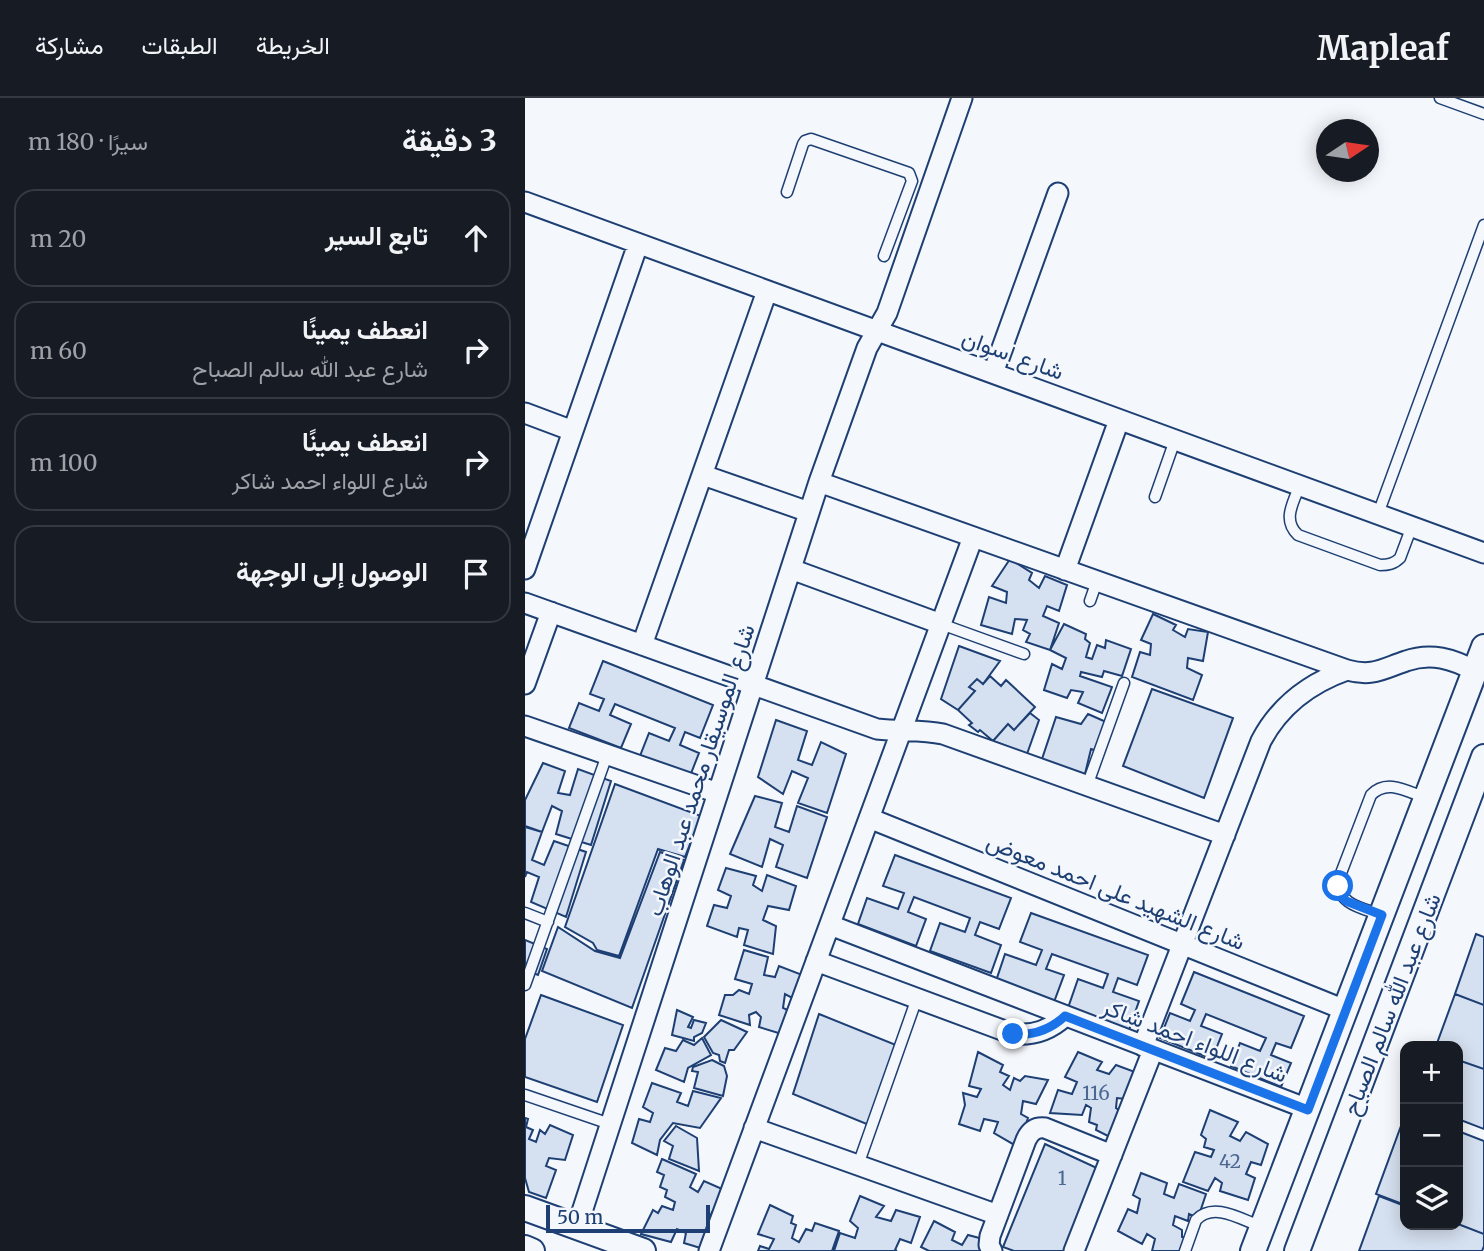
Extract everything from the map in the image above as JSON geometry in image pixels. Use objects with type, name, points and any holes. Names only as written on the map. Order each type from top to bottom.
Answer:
[{"type":"street","name":"شارع الموسيقار محمد عبد الوهاب","points":[[577,1227],[819,482],[867,348],[887,313],[962,98]]},
{"type":"street","points":[[993,373],[1058,193]]},
{"type":"street","name":"شارع اسوان","points":[[525,202],[1484,553]]},
{"type":"street","points":[[525,569],[638,244]]},
{"type":"street","points":[[642,645],[767,291]]},
{"type":"street","points":[[525,413],[573,431]]},
{"type":"street","points":[[1065,570],[1119,419]]},
{"type":"street","points":[[703,475],[809,512]]},
{"type":"street","points":[[819,482],[1347,670],[1372,673],[1404,661],[1425,657],[1446,658],[1475,671]]},
{"type":"street","points":[[709,1251],[973,537]]},
{"type":"street","points":[[790,569],[941,624]]},
{"type":"street","points":[[525,603],[877,729],[923,730],[943,734],[1225,835]]},
{"type":"street","points":[[525,684],[551,612]]},
{"type":"street","name":"شارع عبد الله سالم الصباح","points":[[1259,1244],[1484,647]]},
{"type":"street","points":[[1074,1251],[1112,1155],[1182,944],[1261,741],[1276,717],[1297,696],[1327,678],[1347,670]]},
{"type":"street","points":[[525,726],[718,793]]},
{"type":"street","name":"شارع عبد الله سالم الصباح","points":[[1297,1251],[1484,757]]},
{"type":"street","name":"شارع الشهيد على احمد معوض","points":[[869,818],[1346,1010]]},
{"type":"street","name":"شارع اللواء احمد شاكر","points":[[830,925],[1308,1110]]},
{"type":"street","name":"شارع اللواء احمد شاكر","points":[[816,961],[1013,1034],[1041,1032],[1065,1016]]},
{"type":"street","points":[[754,1128],[998,1215]]},
{"type":"street","points":[[992,1251],[989,1240],[1028,1136],[1035,1129],[1045,1128],[1112,1155]]},
{"type":"street","points":[[525,1208],[643,1251]]},
{"type":"street","points":[[525,1248],[532,1251]]},
{"type":"lane","points":[[1440,98],[1484,114]]},
{"type":"lane","points":[[787,192],[807,139],[907,172],[912,181],[884,256]]},
{"type":"lane","points":[[1378,514],[1484,225]]},
{"type":"lane","points":[[893,230],[914,237]]},
{"type":"lane","points":[[1155,497],[1175,440]]},
{"type":"lane","points":[[1300,485],[1289,516],[1291,527],[1297,535],[1386,565],[1400,558],[1412,526]]},
{"type":"lane","points":[[1090,601],[1097,581]]},
{"type":"lane","points":[[941,624],[1024,654]]},
{"type":"lane","points":[[1087,786],[1123,683]]},
{"type":"lane","points":[[525,985],[607,755]]},
{"type":"lane","points":[[1382,915],[1346,901],[1339,892],[1338,881],[1371,795],[1375,791],[1390,786],[1426,799]]},
{"type":"lane","points":[[525,913],[548,922]]},
{"type":"lane","points":[[858,1165],[917,998]]},
{"type":"lane","points":[[525,1095],[610,1124]]},
{"type":"lane","points":[[1185,1251],[1196,1220],[1210,1211],[1220,1212],[1259,1244]]},
{"type":"building","points":[[1010,559],[1032,573],[1029,580],[1039,588],[1045,576],[1067,585],[1059,611],[1047,606],[1043,616],[1059,623],[1050,650],[1026,642],[1030,634],[1023,630],[1027,620],[1015,619],[1012,634],[981,625],[989,597],[1006,603],[1007,592],[992,586]]},
{"type":"building","points":[[1153,614],[1176,625],[1173,630],[1185,637],[1188,629],[1208,632],[1203,661],[1188,658],[1187,668],[1202,675],[1193,700],[1132,677],[1140,652],[1150,655],[1151,644],[1141,640]]},
{"type":"building","points":[[1064,624],[1086,634],[1085,639],[1090,643],[1086,657],[1092,659],[1097,645],[1105,648],[1106,640],[1131,649],[1122,676],[1104,671],[1102,677],[1081,672],[1080,676],[1112,687],[1102,713],[1078,703],[1083,692],[1071,690],[1067,698],[1044,690],[1052,664],[1062,669],[1066,658],[1050,650]]},
{"type":"building","points":[[959,646],[1000,661],[983,684],[977,679],[969,687],[975,691],[958,710],[941,699]]},
{"type":"building","points":[[603,661],[713,705],[700,738],[685,732],[680,745],[699,753],[690,776],[640,756],[649,733],[669,741],[675,728],[615,704],[610,715],[631,724],[621,748],[569,728],[579,703],[599,711],[604,699],[590,694]]},
{"type":"building","points":[[990,676],[1001,686],[1006,680],[1035,707],[1014,730],[1008,724],[993,741],[969,725],[972,723],[958,710],[975,691],[969,687],[977,679],[983,684]]},
{"type":"building","points":[[1152,689],[1233,718],[1204,798],[1123,766]]},
{"type":"building","points":[[1030,713],[1039,720],[1027,754],[993,741],[1008,724],[1014,730]]},
{"type":"building","points":[[1088,714],[1113,725],[1101,752],[1091,749],[1084,778],[1042,759],[1056,717],[1081,724]]},
{"type":"building","points":[[776,720],[807,731],[798,760],[812,765],[821,742],[846,754],[827,813],[798,803],[808,778],[792,771],[783,794],[758,777]]},
{"type":"building","points":[[543,763],[565,771],[558,793],[570,795],[578,769],[611,781],[591,845],[556,834],[562,811],[552,806],[542,832],[525,826],[525,800]]},
{"type":"building","points":[[615,784],[701,816],[685,857],[658,849],[619,956],[597,950],[593,943],[565,927]]},
{"type":"building","points":[[755,796],[782,803],[775,827],[789,832],[797,806],[827,817],[807,878],[776,867],[783,845],[770,839],[762,867],[730,854]]},
{"type":"building","points":[[525,827],[542,832],[532,860],[544,865],[554,841],[586,852],[566,917],[531,902],[539,877],[527,872],[525,877]]},
{"type":"building","points":[[660,852],[684,860],[632,1008],[542,971],[558,927],[595,951],[620,958]]},
{"type":"building","points":[[895,855],[1011,898],[999,929],[980,922],[975,935],[1001,945],[991,973],[930,951],[940,923],[965,932],[970,918],[914,897],[908,912],[926,919],[916,946],[858,924],[867,898],[898,909],[904,893],[883,886]]},
{"type":"building","points":[[726,868],[756,876],[753,885],[762,891],[767,875],[796,886],[789,910],[768,906],[763,920],[776,926],[773,954],[744,945],[748,930],[739,928],[737,937],[707,926],[714,905],[727,908],[731,896],[718,890]]},
{"type":"building","points":[[1031,913],[1148,955],[1137,985],[1118,978],[1113,992],[1139,1001],[1129,1030],[1068,1008],[1078,979],[1103,988],[1108,974],[1052,954],[1046,969],[1064,975],[1054,1002],[996,981],[1005,954],[1036,965],[1042,950],[1020,942]]},
{"type":"building","points":[[1476,934],[1484,937],[1484,1005],[1455,994]]},
{"type":"building","points":[[525,940],[547,949],[538,975],[525,970]]},
{"type":"building","points":[[744,950],[768,957],[764,975],[775,977],[779,966],[805,976],[798,1001],[785,994],[783,1008],[792,1012],[785,1035],[759,1027],[761,1017],[756,1012],[749,1015],[750,1025],[719,1015],[725,995],[733,995],[739,990],[749,994],[752,984],[735,979]]},
{"type":"building","points":[[1194,972],[1304,1016],[1291,1048],[1276,1043],[1271,1055],[1291,1063],[1281,1087],[1231,1066],[1240,1043],[1260,1051],[1266,1038],[1206,1014],[1201,1026],[1222,1034],[1212,1059],[1160,1038],[1170,1013],[1190,1021],[1195,1010],[1181,1004]]},
{"type":"building","points":[[1455,994],[1484,1005],[1484,1069],[1463,1062],[1463,1041],[1438,1041]]},
{"type":"building","points":[[541,995],[623,1025],[597,1102],[525,1077],[525,1039]]},
{"type":"building","points":[[677,1010],[693,1017],[688,1027],[691,1028],[694,1020],[706,1023],[702,1033],[694,1037],[694,1041],[672,1035]]},
{"type":"building","points":[[819,1014],[896,1045],[869,1125],[793,1094]]},
{"type":"building","points":[[721,1020],[747,1032],[734,1050],[729,1050],[725,1063],[720,1061],[719,1055],[713,1053],[704,1037]]},
{"type":"building","points":[[702,1038],[711,1055],[688,1068],[684,1082],[656,1070],[665,1048],[676,1051],[683,1040],[694,1045]]},
{"type":"building","points":[[978,1052],[1003,1065],[1000,1072],[1009,1076],[1003,1085],[1010,1090],[1014,1078],[1020,1081],[1025,1076],[1048,1080],[1036,1104],[1023,1101],[1021,1114],[1028,1118],[1018,1147],[994,1133],[998,1122],[984,1119],[980,1131],[959,1124],[965,1105],[963,1093],[977,1097],[981,1089],[969,1086]]},
{"type":"building","points":[[1078,1052],[1102,1062],[1097,1070],[1109,1074],[1116,1065],[1135,1072],[1126,1099],[1117,1098],[1116,1108],[1123,1113],[1114,1139],[1096,1130],[1097,1125],[1089,1122],[1091,1108],[1086,1105],[1082,1115],[1050,1113],[1058,1090],[1072,1094],[1077,1082],[1065,1077]]},
{"type":"building","points":[[712,1060],[724,1066],[727,1076],[723,1096],[694,1088],[698,1072],[692,1071],[693,1067]]},
{"type":"building","points":[[1463,1062],[1484,1069],[1484,1129],[1463,1121]]},
{"type":"building","points":[[652,1083],[681,1093],[677,1102],[688,1106],[693,1091],[721,1098],[700,1128],[673,1123],[660,1140],[657,1155],[632,1143],[639,1119],[650,1122],[653,1113],[643,1107]]},
{"type":"building","points":[[1210,1110],[1238,1122],[1230,1136],[1240,1141],[1246,1132],[1268,1144],[1261,1165],[1251,1162],[1246,1174],[1255,1178],[1248,1200],[1220,1191],[1222,1183],[1215,1178],[1208,1191],[1183,1182],[1195,1152],[1211,1157],[1214,1150],[1204,1147],[1206,1139],[1201,1135]]},
{"type":"building","points":[[525,1118],[528,1119],[526,1127],[533,1130],[529,1139],[536,1142],[540,1130],[545,1134],[550,1125],[573,1135],[565,1160],[549,1158],[546,1166],[556,1170],[546,1198],[529,1192],[525,1178]]},
{"type":"building","points":[[676,1126],[697,1138],[699,1171],[669,1159],[673,1146],[664,1141]]},
{"type":"building","points":[[1400,1129],[1400,1203],[1376,1194]]},
{"type":"building","points":[[1463,1133],[1484,1141],[1484,1234],[1463,1226]]},
{"type":"building","points":[[1045,1144],[1099,1169],[1066,1251],[1014,1251],[1003,1247]]},
{"type":"building","points":[[662,1159],[696,1174],[690,1187],[698,1192],[704,1181],[729,1192],[720,1213],[712,1212],[708,1222],[716,1226],[707,1250],[684,1243],[686,1233],[677,1229],[671,1242],[641,1234],[653,1210],[658,1213],[662,1206],[673,1210],[675,1202],[665,1197],[667,1190],[660,1187],[664,1175],[657,1172]]},
{"type":"building","points":[[1141,1173],[1167,1183],[1164,1194],[1174,1198],[1179,1184],[1206,1194],[1198,1218],[1189,1214],[1188,1221],[1175,1216],[1173,1225],[1182,1230],[1182,1237],[1186,1238],[1183,1251],[1152,1251],[1155,1239],[1147,1234],[1142,1244],[1118,1231],[1128,1209],[1137,1213],[1140,1199],[1133,1195]]},
{"type":"building","points":[[860,1196],[884,1206],[876,1217],[891,1221],[896,1210],[920,1217],[911,1243],[900,1239],[895,1250],[897,1251],[834,1251],[840,1233],[855,1238],[858,1228],[850,1221]]},
{"type":"building","points":[[1379,1196],[1400,1204],[1400,1230],[1463,1230],[1463,1226],[1484,1234],[1482,1251],[1359,1251]]},
{"type":"building","points":[[770,1205],[793,1216],[791,1223],[796,1225],[792,1238],[799,1242],[806,1229],[812,1231],[815,1223],[839,1231],[832,1251],[758,1251],[760,1246],[769,1249],[774,1239],[758,1234]]},
{"type":"building","points":[[934,1221],[955,1232],[952,1240],[962,1245],[968,1235],[987,1240],[985,1251],[929,1251],[921,1247]]},
{"type":"route","points":[[1013,1034],[1041,1032],[1065,1016],[1308,1110],[1382,915],[1350,904],[1342,897],[1338,886]]}]
